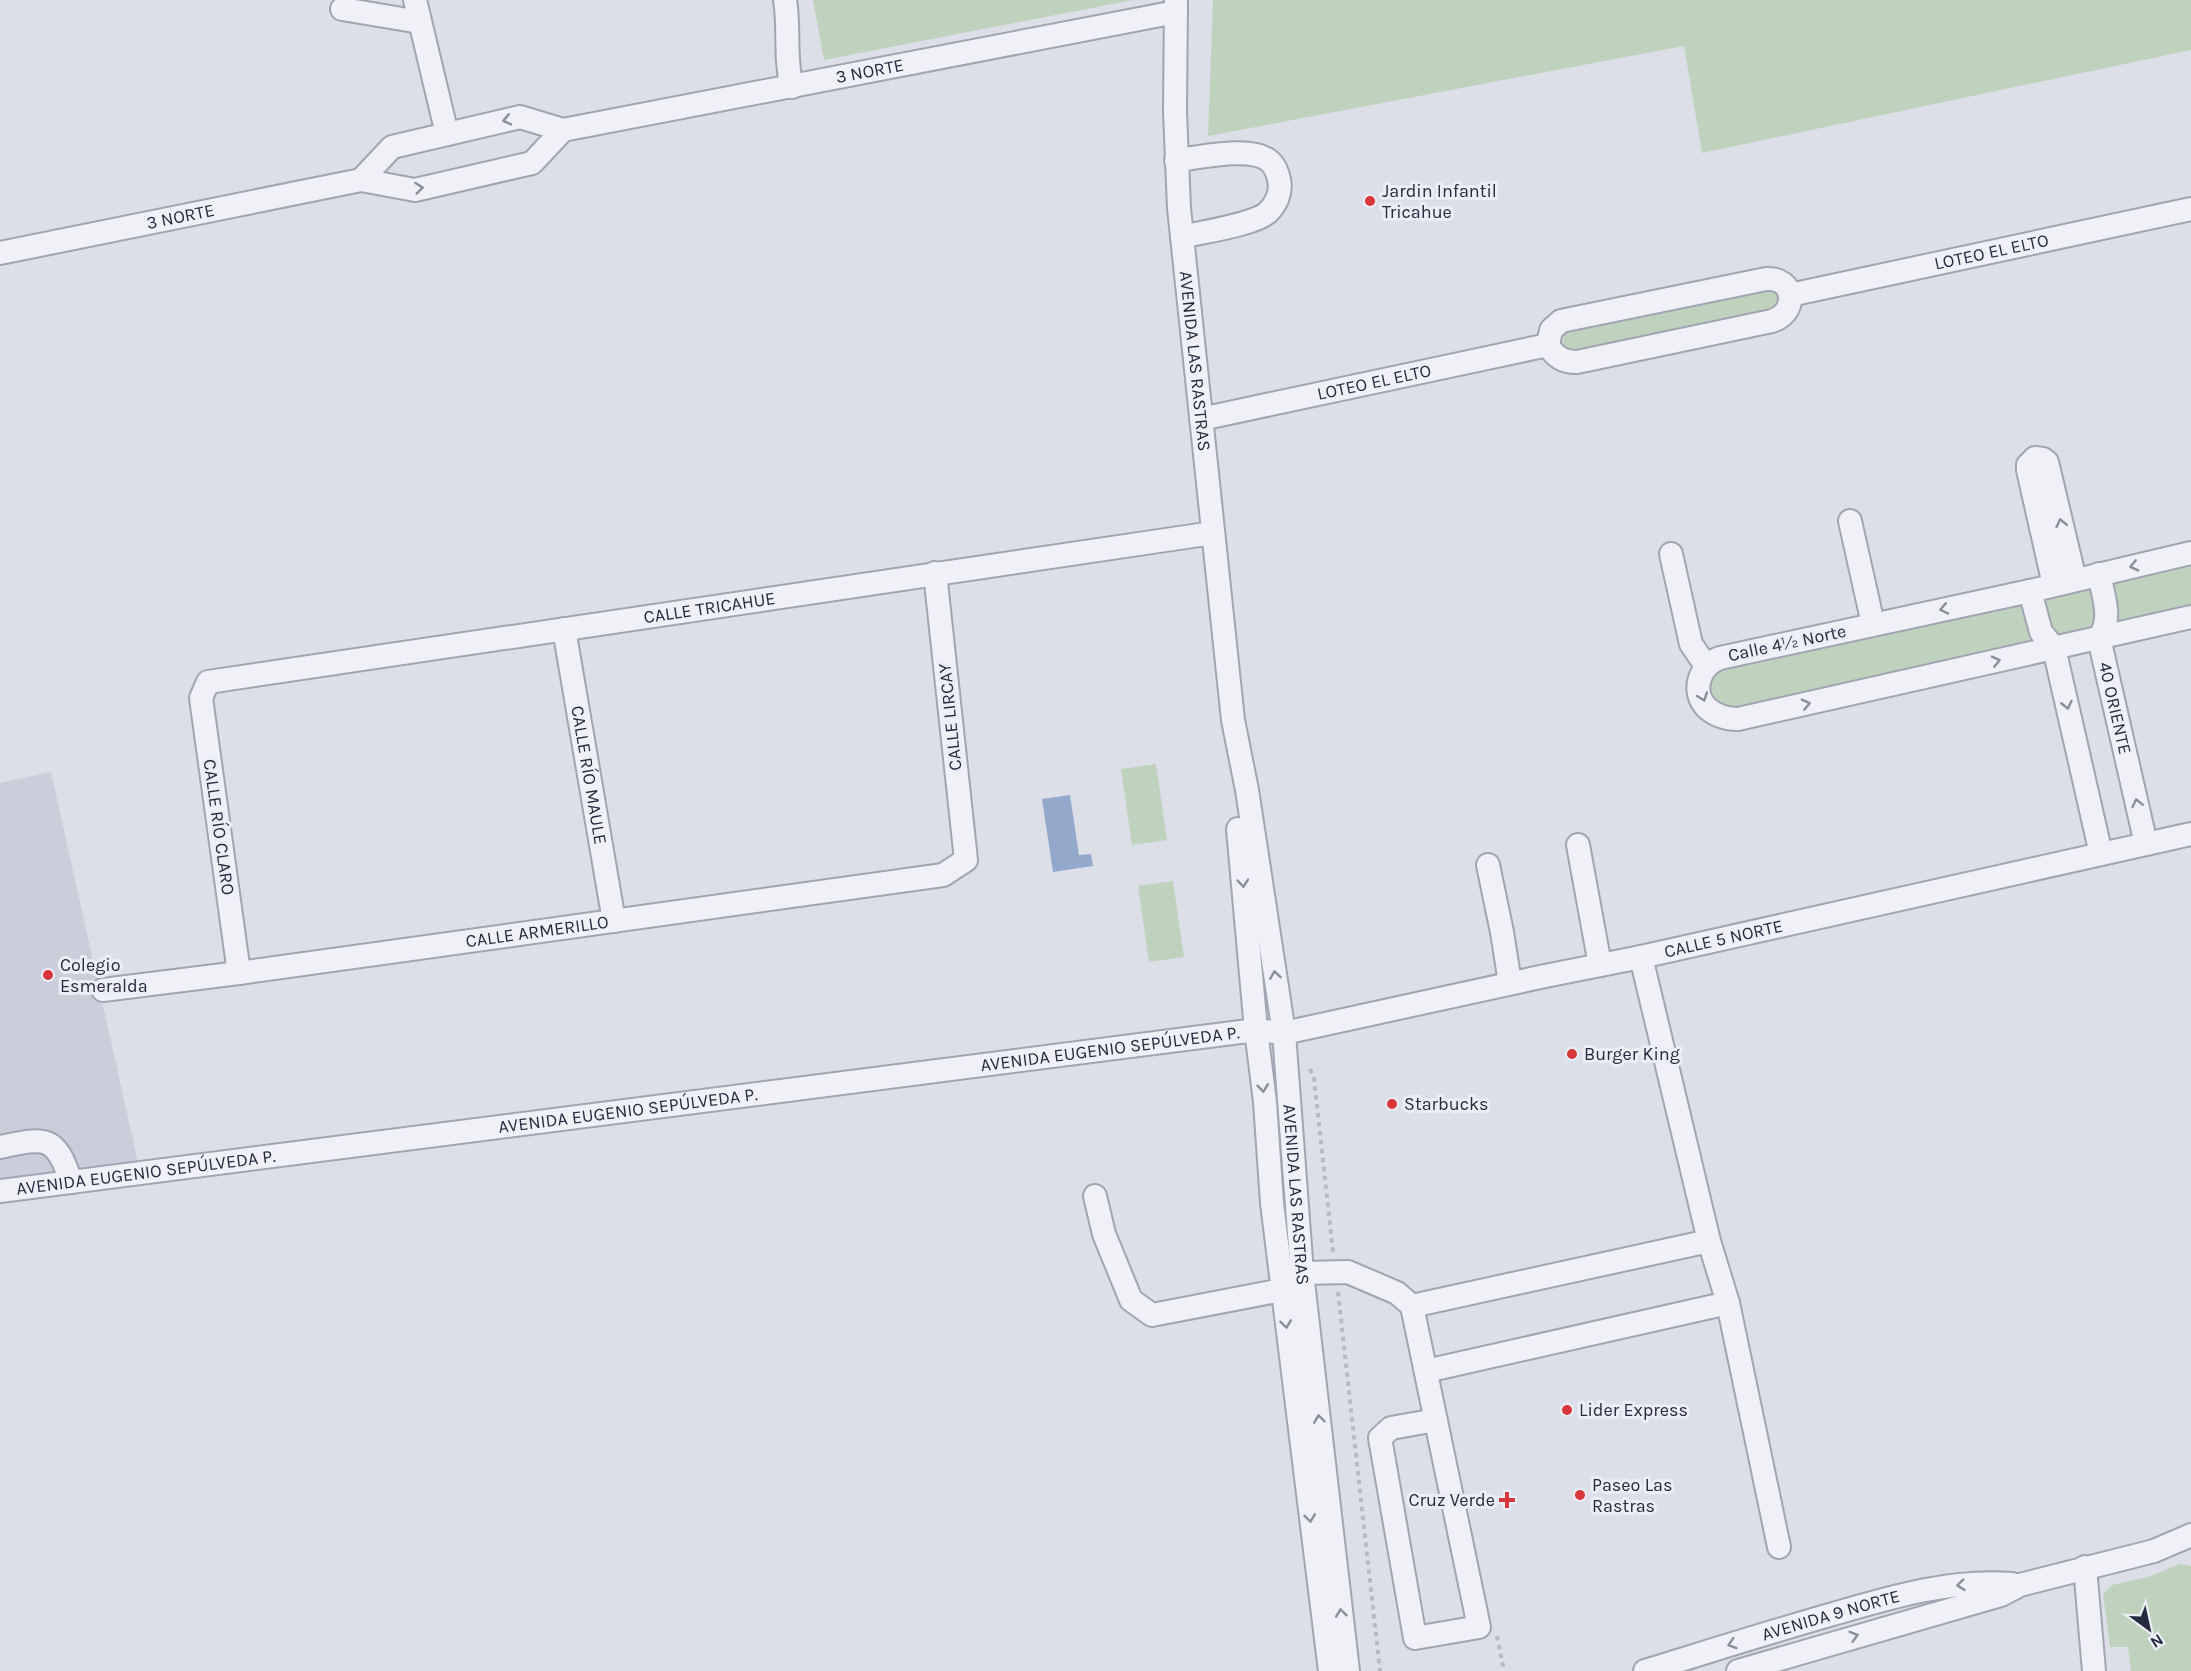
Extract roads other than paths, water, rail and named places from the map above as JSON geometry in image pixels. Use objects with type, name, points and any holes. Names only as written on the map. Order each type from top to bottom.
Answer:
[{"type":"street","points":[[785,0],[788,19],[787,69],[792,87]]},
{"type":"street","name":"3 NORTE","points":[[362,180],[392,147],[520,117],[563,130],[792,87],[1176,6]]},
{"type":"street","name":"AVENIDA LAS RASTRAS","points":[[1176,6],[1176,160],[1182,237],[1233,720],[1247,790],[1284,1033],[1302,1274],[1348,1671]]},
{"type":"street","points":[[342,9],[418,11],[447,134]]},
{"type":"street","name":"3 NORTE","points":[[0,253],[362,180],[415,190],[532,163],[563,130]]},
{"type":"street","points":[[1176,160],[1249,153],[1268,160],[1277,172],[1281,186],[1278,200],[1266,214],[1248,221],[1182,237]]},
{"type":"street","name":"LOTEO EL ELTO","points":[[1790,296],[2191,209]]},
{"type":"street","points":[[1766,279],[1783,283],[1790,296],[1787,312],[1778,319],[1646,347],[1570,362],[1559,358],[1548,345],[1551,330],[1561,321],[1766,279]]},
{"type":"street","name":"LOTEO EL ELTO","points":[[1201,419],[1548,345]]},
{"type":"street","points":[[1850,520],[1873,624]]},
{"type":"street","name":"CALLE TRICAHUE","points":[[208,682],[1213,533]]},
{"type":"street","name":"Calle 4½ Norte","points":[[2191,553],[2030,591],[1720,658],[1706,666],[1699,682],[1702,701],[1708,708],[1717,715],[1738,719],[2191,617]]},
{"type":"street","points":[[1671,554],[1691,644],[1699,659],[1706,666]]},
{"type":"street","name":"CALLE LIRCAY","points":[[934,573],[966,860]]},
{"type":"street","name":"40 ORIENTE","points":[[2098,574],[2108,617],[2104,632],[2099,638],[2146,844]]},
{"type":"street","points":[[2030,591],[2041,632],[2054,648],[2101,854]]},
{"type":"street","name":"CALLE RÍO MAULE","points":[[564,629],[614,921]]},
{"type":"street","name":"CALLE RÍO CLARO","points":[[208,682],[201,698],[239,973]]},
{"type":"street","name":"AVENIDA LAS RASTRAS","points":[[1233,720],[1234,791],[1256,1030],[1265,1101],[1272,1203],[1330,1671]]},
{"type":"street","name":"CALLE 5 NORTE","points":[[1256,1030],[1284,1033],[1510,983],[1641,957],[2191,834]]},
{"type":"street","points":[[1578,845],[1600,965]]},
{"type":"street","name":"CALLE ARMERILLO","points":[[104,990],[943,875],[966,860]]},
{"type":"street","points":[[1488,865],[1510,983]]},
{"type":"street","points":[[1641,957],[1709,1241],[1728,1303],[1779,1547]]},
{"type":"street","name":"AVENIDA EUGENIO SEPÚLVEDA P.","points":[[0,1191],[1256,1030]]},
{"type":"street","points":[[0,1147],[24,1142],[51,1145],[59,1151],[72,1182]]},
{"type":"street","points":[[1095,1196],[1104,1234],[1131,1300],[1152,1315],[1282,1290]]},
{"type":"street","points":[[1412,1306],[1709,1241]]},
{"type":"street","points":[[1302,1274],[1348,1272],[1397,1293],[1412,1306],[1426,1371],[1479,1627],[1415,1638],[1380,1438],[1391,1428],[1436,1420]]},
{"type":"street","points":[[1426,1371],[1728,1303]]},
{"type":"street","name":"AVENIDA 9 NORTE","points":[[1738,1671],[2001,1594],[2019,1585],[2154,1551],[2191,1535]]},
{"type":"street","points":[[2085,1567],[2094,1671]]},
{"type":"street","name":"AVENIDA 9 NORTE","points":[[1657,1669],[1871,1603],[1940,1588],[1978,1584],[2019,1585]]},
{"type":"street","points":[[1807,1621],[1817,1647]]},
{"type":"water","points":[[1070,795],[1079,855],[1091,854],[1093,866],[1053,872],[1042,799]]},
{"type":"place","name":"Jardin Infantil Tricahue","points":[[1370,201]]},
{"type":"place","name":"Colegio Esmeralda","points":[[48,975]]},
{"type":"place","name":"Burger King","points":[[1572,1054]]},
{"type":"place","name":"Starbucks","points":[[1392,1104]]},
{"type":"place","name":"Lider Express","points":[[1567,1410]]},
{"type":"place","name":"Paseo Las Rastras","points":[[1580,1495]]},
{"type":"place","name":"Cruz Verde","points":[[1507,1500]]}]
